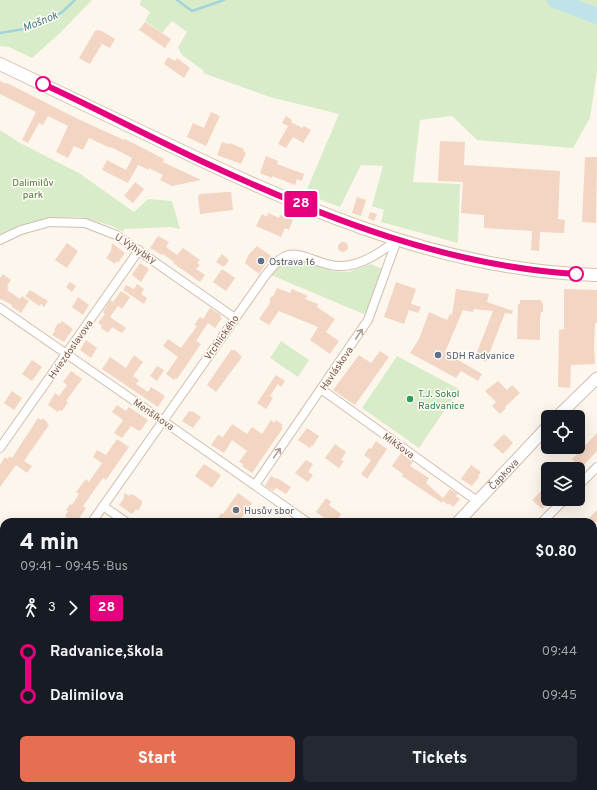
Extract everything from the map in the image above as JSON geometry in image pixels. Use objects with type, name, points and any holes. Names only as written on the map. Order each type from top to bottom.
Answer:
[{"type":"main road","points":[[0,64],[212,166],[327,215],[397,240],[437,252],[499,265],[543,272],[597,275]]},
{"type":"street","name":"U Výhybky","points":[[0,240],[21,230],[50,222],[85,223],[116,234],[235,318]]},
{"type":"street","name":"Vrchlického","points":[[95,518],[269,270],[284,256],[298,254],[332,265],[344,266],[356,263],[381,252],[397,240]]},
{"type":"street","name":"Havláskova","points":[[255,485],[368,320],[397,240]]},
{"type":"street","name":"Hviezdoslavova","points":[[0,448],[139,250]]},
{"type":"street","name":"Menšíkova","points":[[0,308],[163,420],[301,518]]},
{"type":"street","points":[[564,410],[597,378]]},
{"type":"street","name":"Mikšova","points":[[321,389],[477,501]]},
{"type":"street","name":"Čapkova","points":[[462,518],[541,433]]},
{"type":"street","points":[[585,479],[597,467]]},
{"type":"street","points":[[103,506],[120,518]]},
{"type":"street","points":[[546,518],[558,506]]},
{"type":"green space","points":[[0,0],[92,0],[60,33],[32,58],[9,47],[0,46]]},
{"type":"green space","points":[[141,0],[597,0],[597,71],[590,118],[573,148],[477,140],[452,116],[420,120],[413,182],[460,184],[458,243],[381,222],[384,210],[372,206],[383,166],[361,165],[340,207],[305,194],[339,114],[270,97],[203,73],[204,71],[182,55],[178,47],[187,32],[172,21],[162,33],[145,21],[150,12],[140,5]]},
{"type":"green space","name":"Dalimilův park","points":[[0,130],[20,143],[79,173],[134,212],[148,199],[172,201],[180,229],[170,227],[124,229],[123,232],[112,226],[80,217],[46,219],[19,226],[0,235]]},
{"type":"green space","points":[[297,259],[332,271],[349,272],[370,264],[383,269],[366,315],[271,275],[282,264]]},
{"type":"green space","points":[[281,341],[309,360],[298,377],[270,358]]},
{"type":"green space","name":"T.J. Sokol Radvanice","points":[[397,356],[459,389],[419,448],[362,408]]},
{"type":"building","points":[[145,22],[171,39],[165,48],[139,30]]},
{"type":"building","points":[[97,30],[102,31],[115,39],[110,48],[102,44],[90,64],[79,58]]},
{"type":"building","points":[[168,57],[175,61],[177,58],[190,68],[184,78],[164,64]]},
{"type":"building","points":[[0,81],[6,84],[7,83],[78,119],[124,140],[125,139],[164,159],[163,162],[201,180],[172,186],[160,180],[163,175],[149,168],[149,170],[138,165],[128,183],[102,170],[107,160],[126,170],[132,158],[89,138],[83,150],[74,146],[68,158],[56,152],[68,126],[48,116],[43,125],[39,123],[28,143],[22,140],[36,112],[0,94]]},
{"type":"building","points":[[211,112],[220,116],[206,146],[187,137],[193,123],[204,128]]},
{"type":"building","points":[[286,116],[292,120],[291,122],[302,128],[304,126],[311,130],[303,143],[293,137],[286,148],[278,144],[288,126],[282,123]]},
{"type":"building","points":[[440,141],[465,142],[464,165],[560,171],[558,219],[565,220],[564,233],[540,232],[539,251],[531,250],[532,231],[484,228],[484,215],[461,213],[463,182],[438,181]]},
{"type":"building","points":[[222,142],[230,143],[244,149],[243,151],[246,153],[241,164],[217,155]]},
{"type":"building","points":[[266,156],[278,161],[277,164],[304,174],[302,181],[297,179],[295,185],[260,173]]},
{"type":"building","points":[[585,157],[597,157],[596,223],[582,222]]},
{"type":"building","points":[[135,182],[144,189],[133,203],[124,196]]},
{"type":"building","points":[[231,192],[233,210],[200,214],[198,197],[200,194]]},
{"type":"building","points":[[357,197],[366,200],[361,216],[352,213]]},
{"type":"building","points":[[370,212],[377,214],[374,221],[368,218]]},
{"type":"building","points":[[268,213],[279,218],[280,215],[293,220],[289,230],[285,228],[281,237],[256,226],[262,214],[267,217]]},
{"type":"building","points":[[158,236],[169,242],[166,247],[177,255],[183,248],[200,260],[197,263],[200,265],[196,269],[205,275],[200,282],[163,254],[162,255],[150,248]]},
{"type":"building","points":[[341,242],[345,242],[347,243],[347,251],[341,252],[338,249],[338,245]]},
{"type":"building","points":[[67,243],[78,251],[67,268],[55,260]]},
{"type":"building","points":[[112,243],[125,253],[118,263],[117,261],[115,264],[106,258],[111,251]]},
{"type":"building","points":[[257,246],[271,256],[259,274],[245,263],[249,254]]},
{"type":"building","points":[[222,254],[229,260],[224,267],[216,262]]},
{"type":"building","points":[[140,263],[149,269],[141,282],[132,275]]},
{"type":"building","points":[[222,269],[235,278],[226,291],[213,282]]},
{"type":"building","points":[[3,274],[11,280],[7,286],[9,288],[7,290],[20,299],[22,296],[29,301],[21,313],[11,306],[12,305],[1,299],[0,300],[0,278]]},
{"type":"building","points":[[70,282],[76,286],[72,292],[66,287]]},
{"type":"building","points":[[396,282],[416,289],[411,304],[421,307],[418,313],[409,310],[404,324],[384,317]]},
{"type":"building","points":[[137,284],[144,289],[141,294],[147,298],[144,304],[123,290],[126,285],[134,289]]},
{"type":"building","points":[[277,288],[290,293],[292,289],[308,296],[305,299],[318,304],[317,307],[335,319],[326,332],[339,341],[330,354],[310,340],[318,327],[279,311],[269,325],[259,319],[270,303],[270,298],[274,295]]},
{"type":"building","points":[[456,289],[489,294],[487,302],[513,311],[512,314],[505,313],[486,362],[475,357],[493,311],[474,309],[473,312],[463,310],[445,352],[482,374],[478,381],[461,371],[456,378],[410,353],[419,339],[429,312],[447,320],[450,314],[452,315]]},
{"type":"building","points":[[564,289],[597,290],[597,323],[595,323],[594,346],[595,364],[571,365],[570,388],[558,387],[559,330],[564,329]]},
{"type":"building","points":[[30,290],[48,301],[44,307],[41,304],[39,306],[25,296]]},
{"type":"building","points":[[121,291],[130,297],[122,309],[118,306],[110,317],[126,328],[122,333],[112,327],[108,333],[101,328],[102,326],[98,323],[105,314],[103,312],[110,300],[113,302]]},
{"type":"building","points":[[78,297],[89,305],[83,315],[72,307]]},
{"type":"building","points":[[520,300],[540,300],[543,303],[543,312],[541,312],[540,319],[540,340],[517,339],[518,304],[520,304]]},
{"type":"building","points":[[210,308],[221,315],[220,317],[222,318],[215,328],[208,323],[196,341],[201,344],[177,379],[175,378],[174,380],[166,374],[178,357],[163,346],[168,339],[181,348],[197,326],[194,325],[200,317],[203,319]]},
{"type":"building","points":[[62,321],[73,329],[64,342],[52,335],[58,323],[60,324]]},
{"type":"building","points":[[86,340],[97,348],[91,358],[80,350]]},
{"type":"building","points":[[231,350],[235,350],[242,357],[216,392],[207,385]]},
{"type":"building","points":[[380,351],[389,357],[355,405],[333,390],[359,355],[371,363]]},
{"type":"building","points":[[134,355],[143,362],[133,376],[139,380],[136,384],[148,392],[151,387],[165,396],[158,407],[102,369],[110,357],[126,368]]},
{"type":"building","points":[[32,360],[42,367],[32,381],[22,374]]},
{"type":"building","points":[[157,366],[164,370],[157,381],[150,376]]},
{"type":"building","points":[[71,371],[82,379],[66,401],[68,402],[62,411],[59,410],[58,412],[48,405],[55,393],[59,396],[67,385],[63,382]]},
{"type":"building","points":[[276,375],[285,381],[281,387],[278,384],[270,396],[273,398],[266,409],[257,403]]},
{"type":"building","points":[[498,381],[507,390],[512,385],[520,393],[505,407],[506,408],[500,414],[492,406],[496,402],[485,391]]},
{"type":"building","points":[[12,391],[22,398],[14,410],[4,403]]},
{"type":"building","points":[[117,405],[126,411],[129,407],[148,420],[141,430],[139,431],[131,426],[122,438],[114,433],[123,420],[112,412]]},
{"type":"building","points":[[189,411],[192,411],[201,417],[193,428],[182,421]]},
{"type":"building","points":[[38,418],[41,420],[43,418],[49,425],[24,461],[32,466],[27,473],[16,465],[0,487],[0,465],[5,457],[8,459],[9,456],[12,458]]},
{"type":"building","points":[[271,420],[274,423],[276,420],[283,425],[281,427],[283,428],[252,473],[239,462],[247,451],[232,440],[224,453],[211,445],[218,435],[223,437],[232,424],[247,434],[252,427],[262,434]]},
{"type":"building","points":[[307,428],[319,436],[310,448],[298,440]]},
{"type":"building","points":[[597,433],[597,451],[585,464],[585,462],[575,462],[572,459],[577,454],[585,454],[585,445]]},
{"type":"building","points":[[504,434],[513,443],[503,454],[493,445]]},
{"type":"building","points":[[117,439],[129,447],[106,480],[103,478],[83,506],[86,508],[80,518],[68,518],[65,516],[68,511],[66,510],[70,504],[72,505],[79,494],[76,492],[86,479],[89,482],[102,463],[93,457],[97,450],[106,455]]},
{"type":"building","points":[[376,441],[387,449],[367,479],[361,474],[371,460],[364,455],[369,448],[371,449]]},
{"type":"building","points":[[335,444],[346,452],[341,460],[344,461],[339,468],[325,458]]},
{"type":"building","points":[[401,453],[413,462],[410,466],[429,478],[426,483],[443,498],[450,489],[458,494],[456,496],[460,499],[453,507],[449,503],[448,505],[443,501],[442,503],[402,476],[403,474],[392,466]]},
{"type":"building","points":[[306,460],[313,464],[308,472],[313,475],[308,482],[295,473]]},
{"type":"building","points":[[204,464],[221,475],[212,488],[195,476]]},
{"type":"building","points":[[471,465],[481,472],[472,486],[461,479]]},
{"type":"building","points":[[271,476],[291,487],[286,494],[276,488],[273,491],[265,486]]},
{"type":"building","points":[[541,491],[541,506],[545,506],[542,509],[532,500]]},
{"type":"building","points":[[124,493],[129,496],[130,494],[134,495],[142,501],[138,511],[136,509],[132,514],[119,505],[124,498]]},
{"type":"building","name":"Husův sbor","points":[[238,493],[252,503],[242,518],[218,518],[222,513],[223,514]]},
{"type":"building","points":[[326,498],[331,502],[329,505],[341,514],[338,518],[324,518],[316,512]]},
{"type":"building","points":[[597,510],[597,518],[589,518]]},
{"type":"waterway","name":"Mošnok","points":[[0,33],[24,29],[61,13],[75,0]]},
{"type":"waterway","name":"Mošnok","points":[[177,0],[192,11],[224,0]]},
{"type":"waterway","points":[[555,0],[597,16]]},
{"type":"bus line","name":"28","points":[[43,84],[212,166],[327,215],[397,240],[430,250],[499,265],[526,270],[576,274]]},
{"type":"place","name":"Ostrava 16","points":[[261,261]]},
{"type":"place","name":"SDH Radvanice","points":[[438,355]]},
{"type":"place","name":"T.J. Sokol Radvanice","points":[[410,399]]},
{"type":"place","name":"Husův sbor","points":[[236,510]]}]
